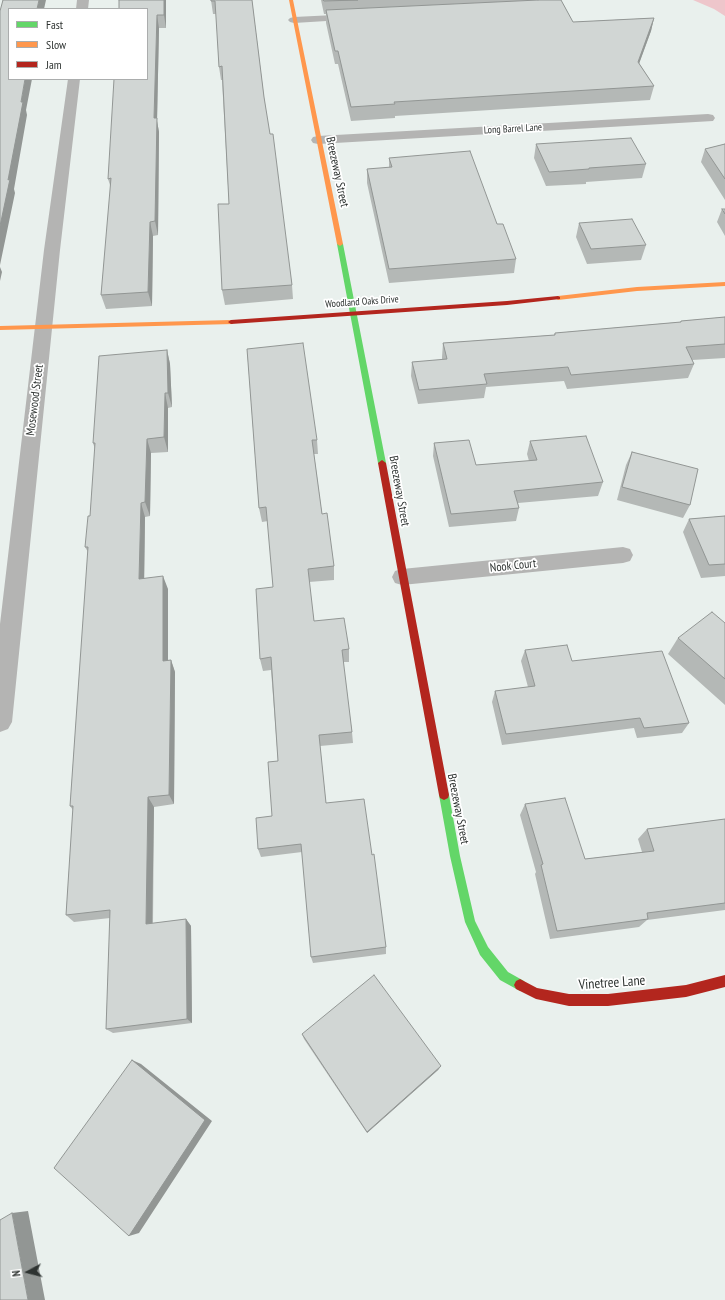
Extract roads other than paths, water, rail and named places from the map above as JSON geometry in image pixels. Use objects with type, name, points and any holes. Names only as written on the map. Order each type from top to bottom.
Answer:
[{"type":"street","name":"Breezeway Street","points":[[291,0],[354,315],[454,856],[470,922],[484,952],[504,976]]},
{"type":"street","points":[[294,20],[366,17]]},
{"type":"street","name":"Mosewood Street","points":[[0,722],[52,250],[74,80]]},
{"type":"street","name":"Long Barrel Lane","points":[[318,140],[708,118]]},
{"type":"street","name":"Woodland Oaks Drive","points":[[0,328],[209,324],[354,315],[507,303],[637,289],[725,284]]},
{"type":"street","name":"Nook Court","points":[[402,576],[623,555]]},
{"type":"street","name":"Vinetree Lane","points":[[504,976],[536,993],[569,1000],[608,1000],[686,991],[725,981]]}]
